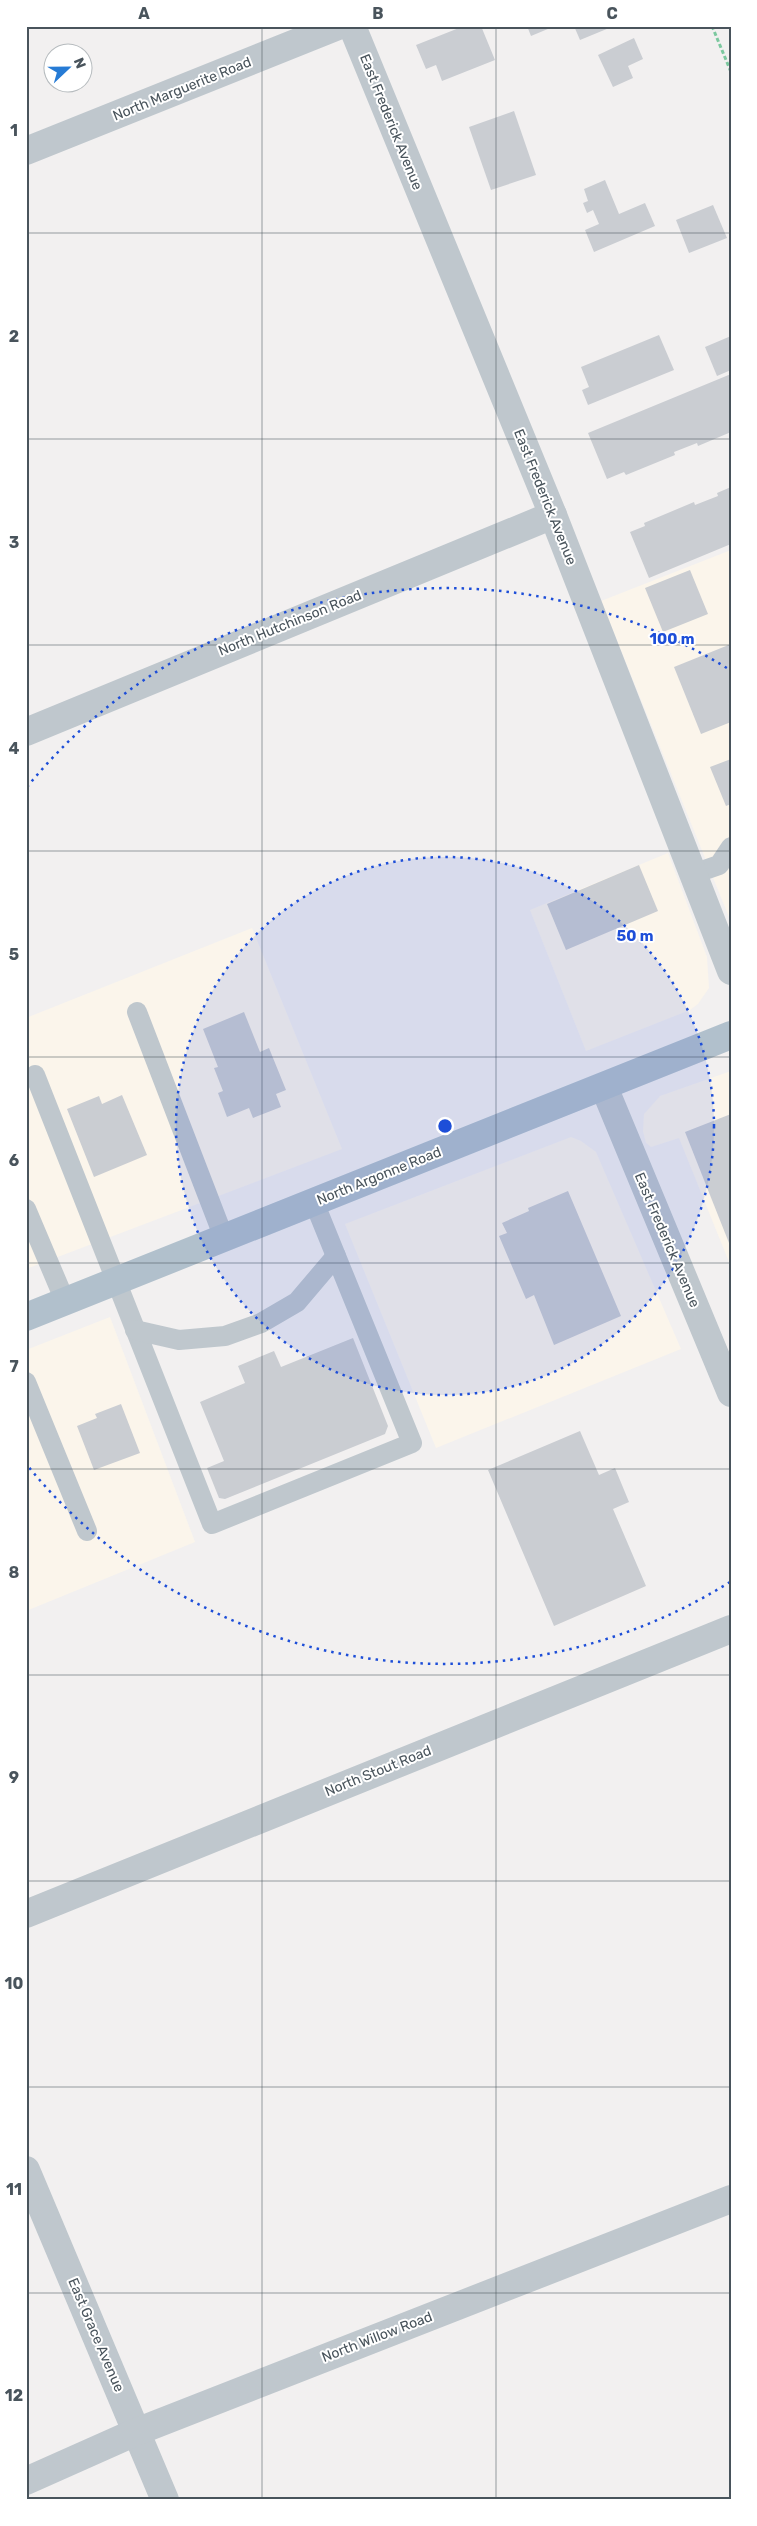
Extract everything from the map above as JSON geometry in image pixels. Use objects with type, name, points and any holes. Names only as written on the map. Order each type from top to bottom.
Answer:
[{"type":"main road","name":"North Argonne Road","points":[[26,1317],[731,1035]]},
{"type":"street","name":"North Marguerite Road","points":[[26,151],[338,26]]},
{"type":"street","name":"East Frederick Avenue","points":[[352,26],[553,514],[731,971]]},
{"type":"street","name":"North Hutchinson Road","points":[[26,732],[553,514]]},
{"type":"street","name":"East Frederick Avenue","points":[[604,1087],[730,1388]]},
{"type":"street","name":"North Stout Road","points":[[26,1914],[731,1628]]},
{"type":"street","name":"East Grace Avenue","points":[[26,2170],[165,2500]]},
{"type":"street","name":"North Willow Road","points":[[26,2481],[136,2432],[731,2199]]},
{"type":"lane","points":[[693,874],[725,867],[731,847]]},
{"type":"lane","points":[[137,1012],[224,1238]]},
{"type":"lane","points":[[35,1075],[212,1524],[412,1443],[314,1202]]},
{"type":"lane","points":[[26,1209],[66,1301]]},
{"type":"lane","points":[[135,1330],[179,1340],[225,1336],[261,1323],[298,1302],[336,1256]]},
{"type":"lane","points":[[26,1382],[87,1531]]},
{"type":"path","points":[[712,26],[731,72]]},
{"type":"shaded area","points":[[731,550],[731,922],[601,601]]},
{"type":"shaded area","points":[[668,853],[707,957],[709,988],[698,1004],[690,1010],[586,1051],[530,910]]},
{"type":"shaded area","points":[[252,928],[342,1149],[26,1269],[26,1018]]},
{"type":"shaded area","points":[[731,1071],[731,1267],[679,1138],[651,1147],[646,1143],[643,1131],[644,1114],[660,1096]]},
{"type":"shaded area","points":[[571,1137],[581,1141],[596,1152],[681,1349],[436,1448],[345,1224]]},
{"type":"shaded area","points":[[110,1317],[195,1542],[26,1611],[26,1350]]},
{"type":"building","points":[[464,26],[481,26],[495,60],[442,81],[436,65],[426,69],[416,45]]},
{"type":"building","points":[[527,26],[555,26],[531,36]]},
{"type":"building","points":[[574,26],[614,26],[580,40]]},
{"type":"building","points":[[634,38],[643,59],[628,66],[633,78],[613,87],[598,55]]},
{"type":"building","points":[[514,111],[536,175],[491,190],[469,127]]},
{"type":"building","points":[[605,180],[619,214],[645,203],[655,226],[594,252],[585,230],[599,224],[593,210],[587,213],[583,203],[588,201],[584,189]]},
{"type":"building","points":[[713,205],[727,238],[689,253],[676,220]]},
{"type":"building","points":[[659,335],[674,370],[588,405],[582,390],[589,387],[581,367]]},
{"type":"building","points":[[731,336],[731,370],[717,376],[705,347]]},
{"type":"building","points":[[731,374],[731,432],[698,446],[697,443],[674,452],[675,455],[626,475],[624,472],[607,479],[588,433]]},
{"type":"building","points":[[731,487],[731,544],[649,578],[630,532],[645,526],[644,523],[694,502],[695,505],[718,496],[717,493]]},
{"type":"building","points":[[690,570],[708,614],[663,632],[645,588]]},
{"type":"building","points":[[731,644],[731,722],[701,734],[674,667]]},
{"type":"building","points":[[731,759],[731,804],[726,806],[710,767]]},
{"type":"building","points":[[639,865],[658,911],[566,950],[547,904]]},
{"type":"building","points":[[244,1012],[260,1052],[269,1048],[286,1090],[276,1094],[281,1107],[253,1118],[249,1108],[227,1117],[218,1093],[223,1091],[214,1068],[218,1067],[203,1029]]},
{"type":"building","points":[[122,1095],[147,1155],[94,1177],[67,1109],[99,1096],[102,1104]]},
{"type":"building","points":[[731,1114],[731,1248],[685,1132]]},
{"type":"building","points":[[568,1191],[621,1316],[554,1345],[534,1295],[526,1299],[499,1236],[507,1233],[502,1223],[529,1211],[528,1208]]},
{"type":"building","points":[[353,1338],[388,1426],[385,1434],[225,1499],[219,1498],[207,1468],[224,1461],[200,1402],[245,1383],[238,1366],[274,1351],[281,1367]]},
{"type":"building","points":[[121,1404],[140,1453],[94,1470],[77,1426],[97,1418],[95,1414]]},
{"type":"building","points":[[580,1431],[599,1475],[615,1468],[629,1502],[613,1509],[646,1586],[554,1626],[488,1470]]}]
